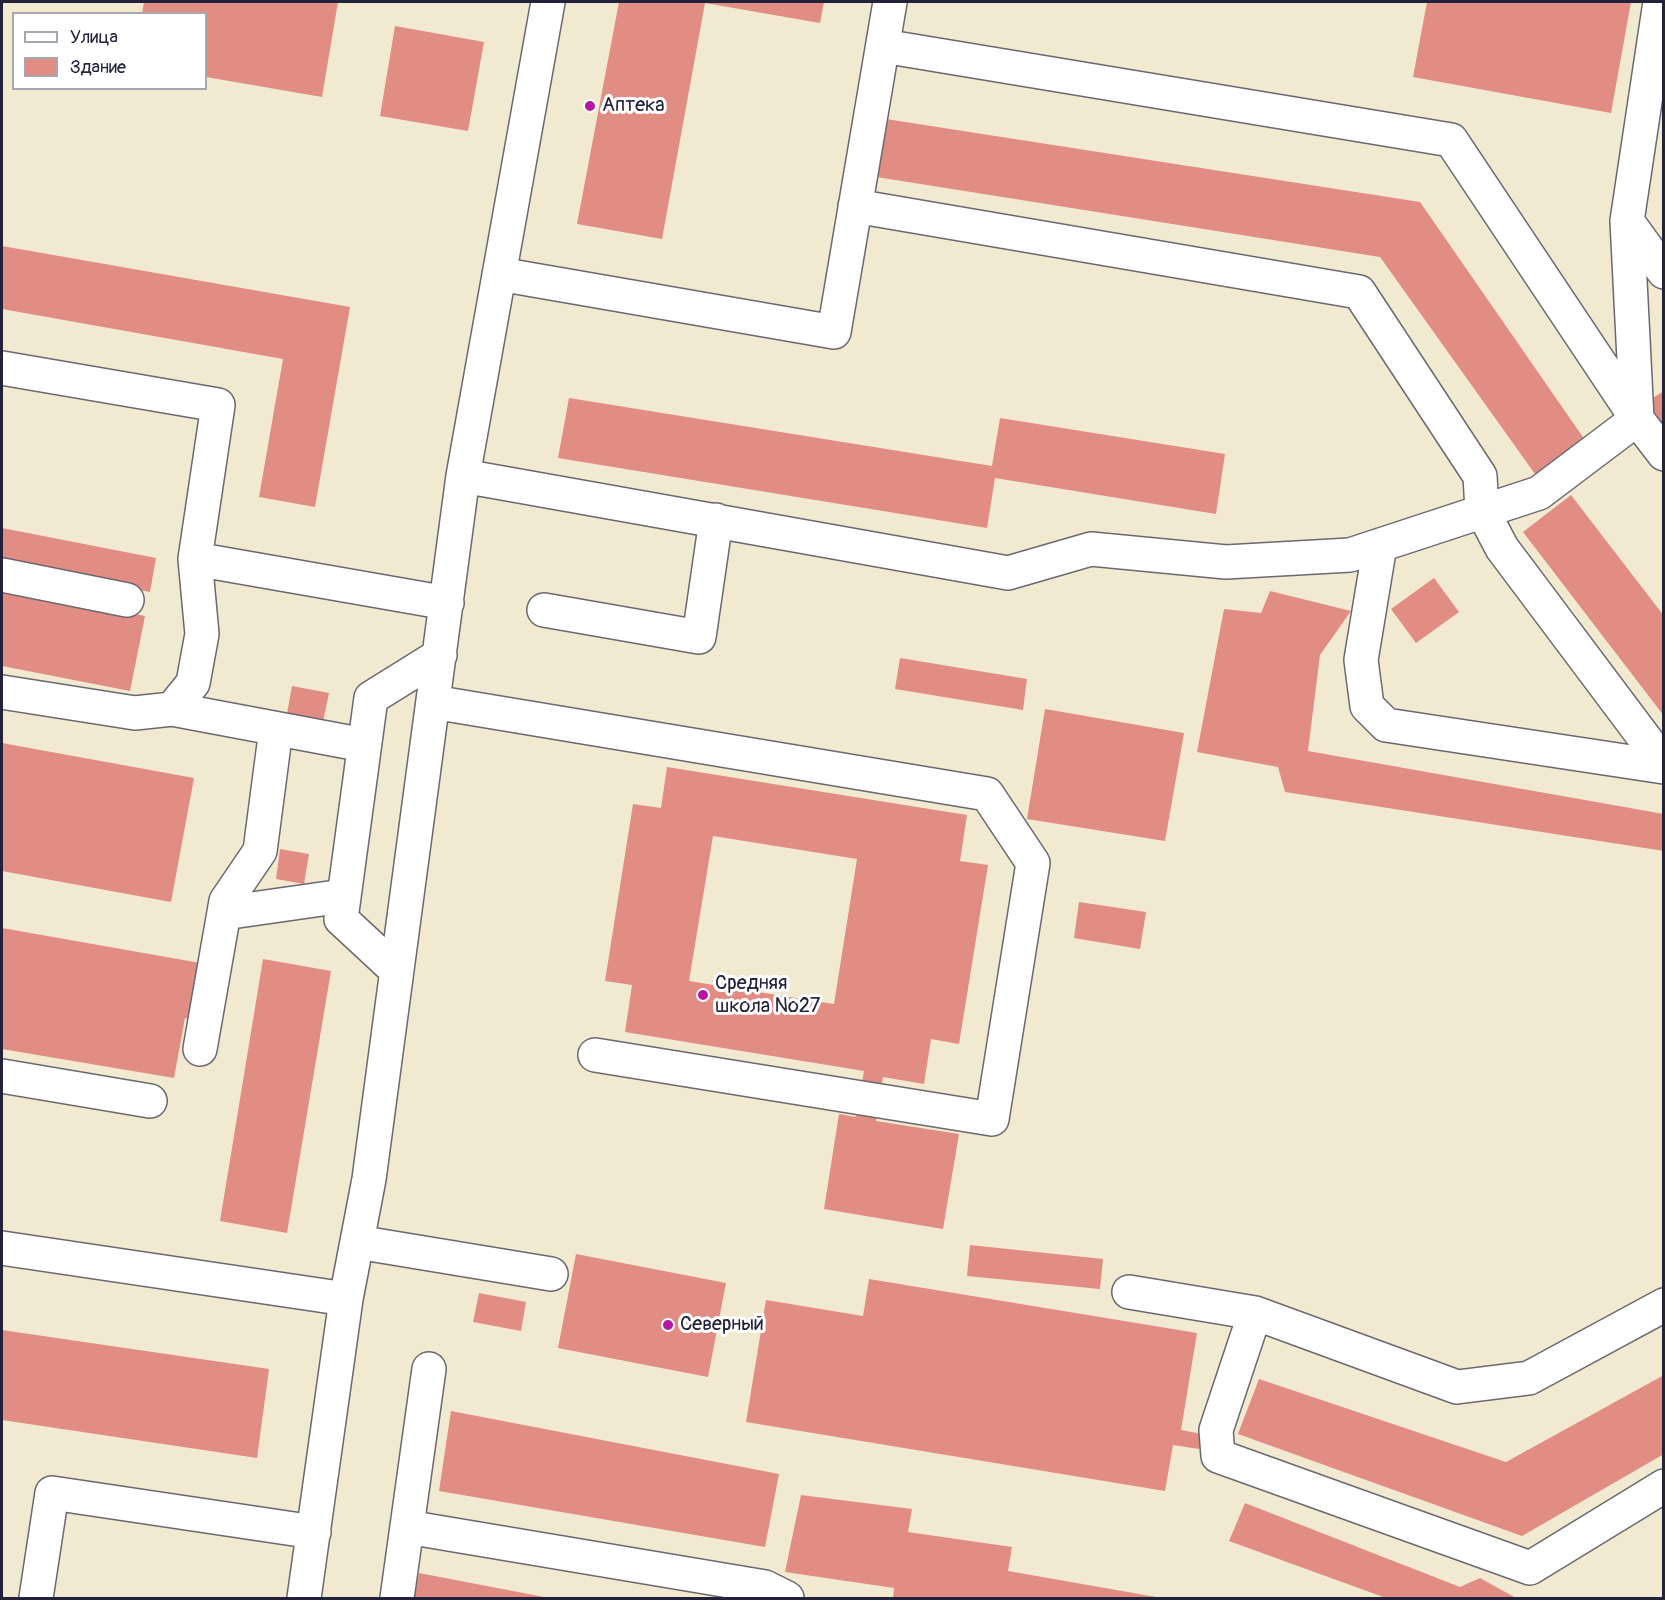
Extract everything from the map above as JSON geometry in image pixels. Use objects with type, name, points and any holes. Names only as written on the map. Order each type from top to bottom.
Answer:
[{"type":"street","points":[[304,1599],[345,1299],[369,1179],[463,476],[548,2]]},
{"type":"street","points":[[498,274],[834,332],[891,2]]},
{"type":"street","points":[[1637,419],[1627,221],[1660,2]]},
{"type":"street","points":[[883,46],[1451,140],[1637,419],[1664,454]]},
{"type":"street","points":[[855,207],[1359,292],[1480,476],[1482,510],[1502,548],[1664,766]]},
{"type":"street","points":[[1627,221],[1664,272]]},
{"type":"street","points":[[2,368],[218,405],[195,559],[202,633],[193,683],[172,709]]},
{"type":"street","points":[[463,476],[1008,573],[1091,549],[1226,562],[1350,555],[1539,493],[1637,419]]},
{"type":"street","points":[[544,610],[699,637],[716,520]]},
{"type":"street","points":[[1380,545],[1361,660],[1367,706],[1386,725],[1664,766]]},
{"type":"street","points":[[195,559],[447,603]]},
{"type":"street","points":[[2,575],[127,600]]},
{"type":"street","points":[[396,970],[340,919],[370,698],[440,655]]},
{"type":"street","points":[[2,692],[135,713],[172,709],[364,745]]},
{"type":"street","points":[[434,702],[987,794],[1033,863],[992,1119],[595,1055]]},
{"type":"street","points":[[200,1049],[226,901],[260,851],[276,729]]},
{"type":"street","points":[[224,913],[343,896]]},
{"type":"street","points":[[2,1076],[150,1101]]},
{"type":"street","points":[[357,1242],[551,1274]]},
{"type":"street","points":[[2,1248],[345,1299]]},
{"type":"street","points":[[1129,1292],[1255,1313],[1457,1387],[1528,1378],[1664,1305]]},
{"type":"street","points":[[1255,1313],[1216,1430],[1218,1456],[1530,1568],[1664,1486]]},
{"type":"street","points":[[397,1599],[429,1369]]},
{"type":"street","points":[[36,1599],[52,1493],[314,1532]]},
{"type":"street","points":[[407,1527],[771,1595]]},
{"type":"building","points":[[144,2],[338,2],[322,97],[207,77],[207,12],[142,12]]},
{"type":"building","points":[[619,2],[824,2],[820,23],[705,3],[662,239],[577,224]]},
{"type":"building","points":[[1427,2],[1631,2],[1611,113],[1413,77]]},
{"type":"building","points":[[395,26],[484,42],[468,131],[380,116]]},
{"type":"building","points":[[873,117],[1420,202],[1585,440],[1535,474],[1380,257],[864,175]]},
{"type":"building","points":[[2,246],[350,307],[315,507],[259,497],[283,359],[2,309]]},
{"type":"building","points":[[1664,391],[1664,430],[1646,402]]},
{"type":"building","points":[[569,398],[992,466],[1000,418],[1225,454],[1216,514],[995,478],[987,528],[558,458]]},
{"type":"building","points":[[1571,495],[1664,616],[1664,716],[1523,532]]},
{"type":"building","points":[[2,528],[156,558],[150,592],[2,564]]},
{"type":"building","points":[[1434,578],[1459,612],[1416,643],[1391,609]]},
{"type":"building","points":[[2,588],[145,616],[130,691],[2,666]]},
{"type":"building","points":[[1270,591],[1351,611],[1320,655],[1308,751],[1664,814],[1664,851],[1285,792],[1278,767],[1197,752],[1224,609],[1261,613]]},
{"type":"building","points":[[900,658],[1027,679],[1023,710],[895,689]]},
{"type":"building","points":[[292,686],[329,693],[322,727],[286,719]]},
{"type":"building","points":[[1045,709],[1184,733],[1165,841],[1027,819]]},
{"type":"building","points":[[2,743],[194,778],[171,902],[2,871]]},
{"type":"building","name":"Средняя школа №27","points":[[667,767],[967,815],[960,861],[988,865],[959,1044],[931,1039],[924,1084],[883,1077],[876,1121],[959,1134],[943,1229],[824,1209],[839,1114],[856,1117],[864,1071],[625,1032],[632,985],[605,981],[633,804],[661,808]],"holes":[[[713,836],[857,859],[834,1004],[689,981]]]},
{"type":"building","points":[[280,849],[309,854],[304,884],[276,879]]},
{"type":"building","points":[[1079,902],[1146,912],[1140,949],[1074,938]]},
{"type":"building","points":[[2,928],[206,964],[196,1020],[185,1018],[174,1078],[2,1049]]},
{"type":"building","points":[[263,959],[331,971],[287,1233],[220,1221]]},
{"type":"building","points":[[970,1245],[1103,1259],[1100,1289],[967,1276]]},
{"type":"building","points":[[576,1254],[726,1283],[708,1377],[558,1348]]},
{"type":"building","points":[[869,1279],[1197,1333],[1181,1430],[1202,1434],[1199,1449],[1173,1445],[1165,1491],[746,1422],[766,1300],[863,1316]]},
{"type":"building","points":[[479,1293],[526,1302],[521,1331],[473,1322]]},
{"type":"building","points":[[2,1330],[269,1369],[257,1458],[2,1420]]},
{"type":"building","points":[[1664,1375],[1664,1454],[1522,1536],[1238,1434],[1259,1379],[1506,1462]]},
{"type":"building","points":[[451,1411],[779,1474],[765,1547],[439,1491]]},
{"type":"building","points":[[801,1495],[912,1509],[908,1532],[1012,1547],[1008,1571],[1162,1598],[893,1598],[894,1588],[785,1572]]},
{"type":"building","points":[[1245,1503],[1460,1587],[1480,1578],[1516,1598],[1386,1598],[1229,1541]]},
{"type":"building","points":[[419,1573],[544,1597],[544,1598],[414,1598]]},
{"type":"place","name":"Аптека","points":[[590,106]]},
{"type":"place","name":"Средняя школа №27","points":[[703,995]]},
{"type":"place","name":"Северный","points":[[668,1325]]}]
